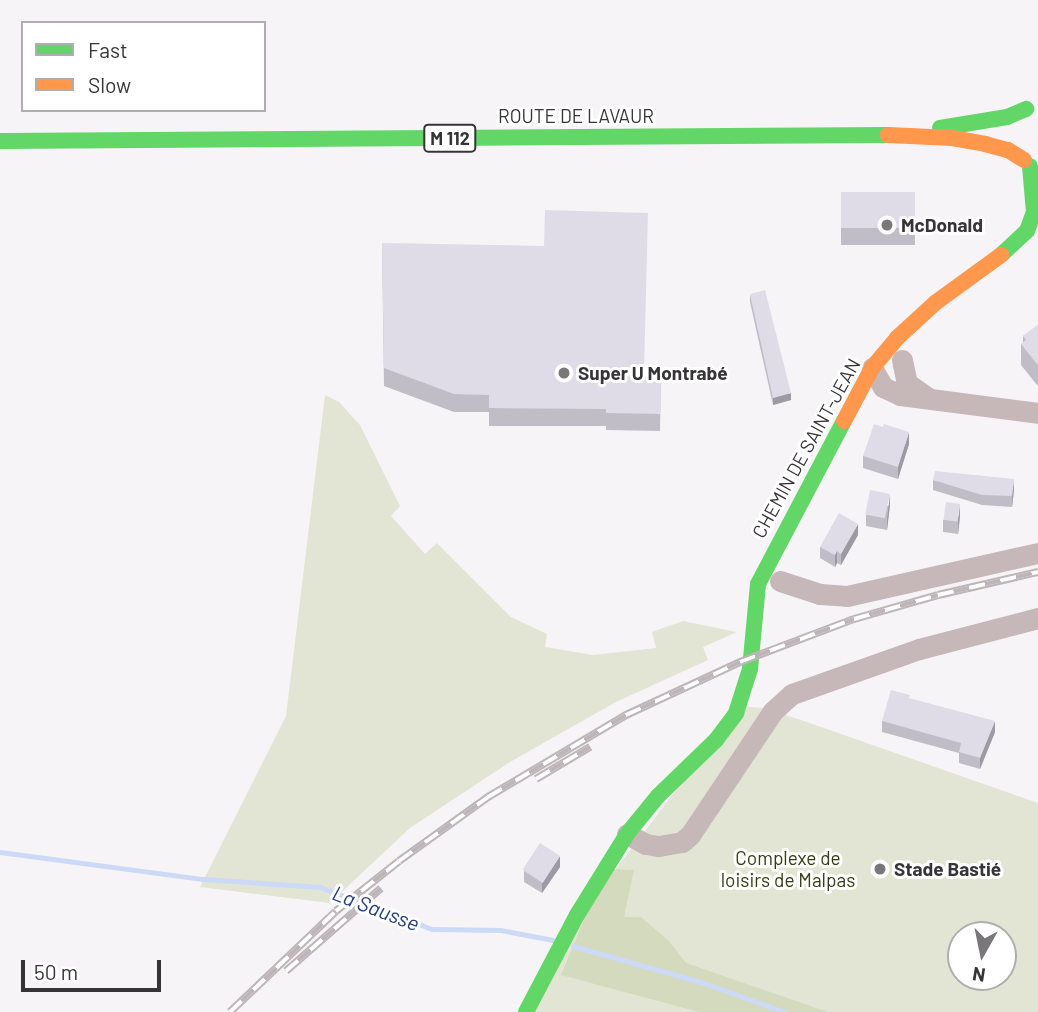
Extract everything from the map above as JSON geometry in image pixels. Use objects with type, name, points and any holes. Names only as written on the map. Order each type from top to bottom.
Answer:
[{"type":"street","name":"ROUTE DE LAVAUR","points":[[900,135],[1007,117],[1032,103]]},
{"type":"street","name":"CHEMIN DE SAINT-JEAN","points":[[526,1012],[567,933],[627,834],[658,796],[732,721],[744,696],[754,648],[757,592],[763,571],[872,368],[897,338],[935,303],[1014,246],[1027,231],[1034,212],[1031,167],[1018,134],[1032,103]]},
{"type":"street","name":"ROUTE DE LAVAUR","points":[[0,141],[900,135],[952,138],[985,144],[1008,150],[1031,167]]},
{"type":"street","name":"CHEMIN DE SAINT-JEAN","points":[[878,396],[901,360],[936,319],[1019,259],[1038,239]]},
{"type":"street","points":[[901,360],[907,383],[927,397]]},
{"type":"street","points":[[872,368],[878,396],[927,397],[1038,413]]},
{"type":"street","name":"CHEMIN DE SAINT-JEAN","points":[[754,648],[791,555],[845,454]]},
{"type":"street","points":[[780,581],[820,594],[847,596],[1038,553]]},
{"type":"street","points":[[627,834],[659,846],[682,842],[690,835],[773,711],[792,694],[919,649],[1038,618]]},
{"type":"green space","points":[[325,395],[339,402],[360,425],[400,506],[391,516],[425,554],[437,543],[511,617],[547,634],[545,647],[593,655],[656,648],[652,632],[683,621],[737,632],[703,647],[708,660],[616,702],[510,762],[410,828],[330,903],[200,887],[286,716]]},
{"type":"green space","name":"Complexe de loisirs de Malpas","points":[[740,706],[764,708],[804,721],[1038,803],[1038,1012],[526,1012],[567,933]]},
{"type":"green space","points":[[605,869],[634,870],[624,917],[641,917],[669,941],[686,963],[828,1012],[699,1012],[561,975]]},
{"type":"building","points":[[841,192],[915,192],[915,228],[841,228]]},
{"type":"building","points":[[545,210],[648,213],[644,372],[661,372],[660,414],[606,413],[606,409],[489,408],[489,395],[454,394],[384,368],[382,243],[544,246]]},
{"type":"building","points":[[765,290],[791,393],[773,398],[750,294]]},
{"type":"building","points":[[1038,325],[1037,364],[1021,344],[1026,340],[1023,336]]},
{"type":"building","points":[[874,424],[883,427],[884,424],[909,432],[898,467],[863,456]]},
{"type":"building","points":[[935,471],[1014,479],[1012,496],[982,495],[933,480]]},
{"type":"building","points":[[870,490],[890,494],[885,518],[865,515]]},
{"type":"building","points":[[946,502],[960,504],[957,522],[943,520]]},
{"type":"building","points":[[839,513],[858,524],[841,554],[837,551],[835,555],[820,547]]},
{"type":"building","points":[[891,690],[910,695],[909,698],[995,721],[980,758],[959,752],[961,743],[882,721]]},
{"type":"building","points":[[540,843],[560,856],[543,883],[523,870]]},
{"type":"waterway","name":"La Sausse","points":[[0,852],[203,879],[320,887],[432,929],[500,930],[553,940]]},
{"type":"waterway","name":"La Sausse","points":[[573,946],[701,982],[785,1012]]},
{"type":"railway","points":[[230,1012],[336,911],[399,861],[488,797],[626,715],[740,662],[854,619],[938,595],[1038,572]]},
{"type":"railway","points":[[536,779],[590,747]]},
{"type":"railway","points":[[286,971],[381,888]]},
{"type":"traffic: fast","points":[[940,128],[1007,117],[1026,109]]},
{"type":"traffic: fast","points":[[0,141],[888,135]]},
{"type":"traffic: fast","points":[[1001,255],[1027,231],[1034,212],[1030,166]]},
{"type":"traffic: fast","points":[[526,1012],[577,915],[627,834],[658,796],[716,740],[736,713],[750,669],[758,584],[844,421]]},
{"type":"traffic: slow","points":[[888,135],[952,138],[985,144],[1008,150],[1024,160]]},
{"type":"traffic: slow","points":[[844,421],[872,368],[897,338],[935,303],[1001,255]]},
{"type":"place","name":"McDonald","points":[[887,225]]},
{"type":"place","name":"Super U Montrabé","points":[[564,373]]},
{"type":"place","name":"Stade Bastié","points":[[880,869]]}]
